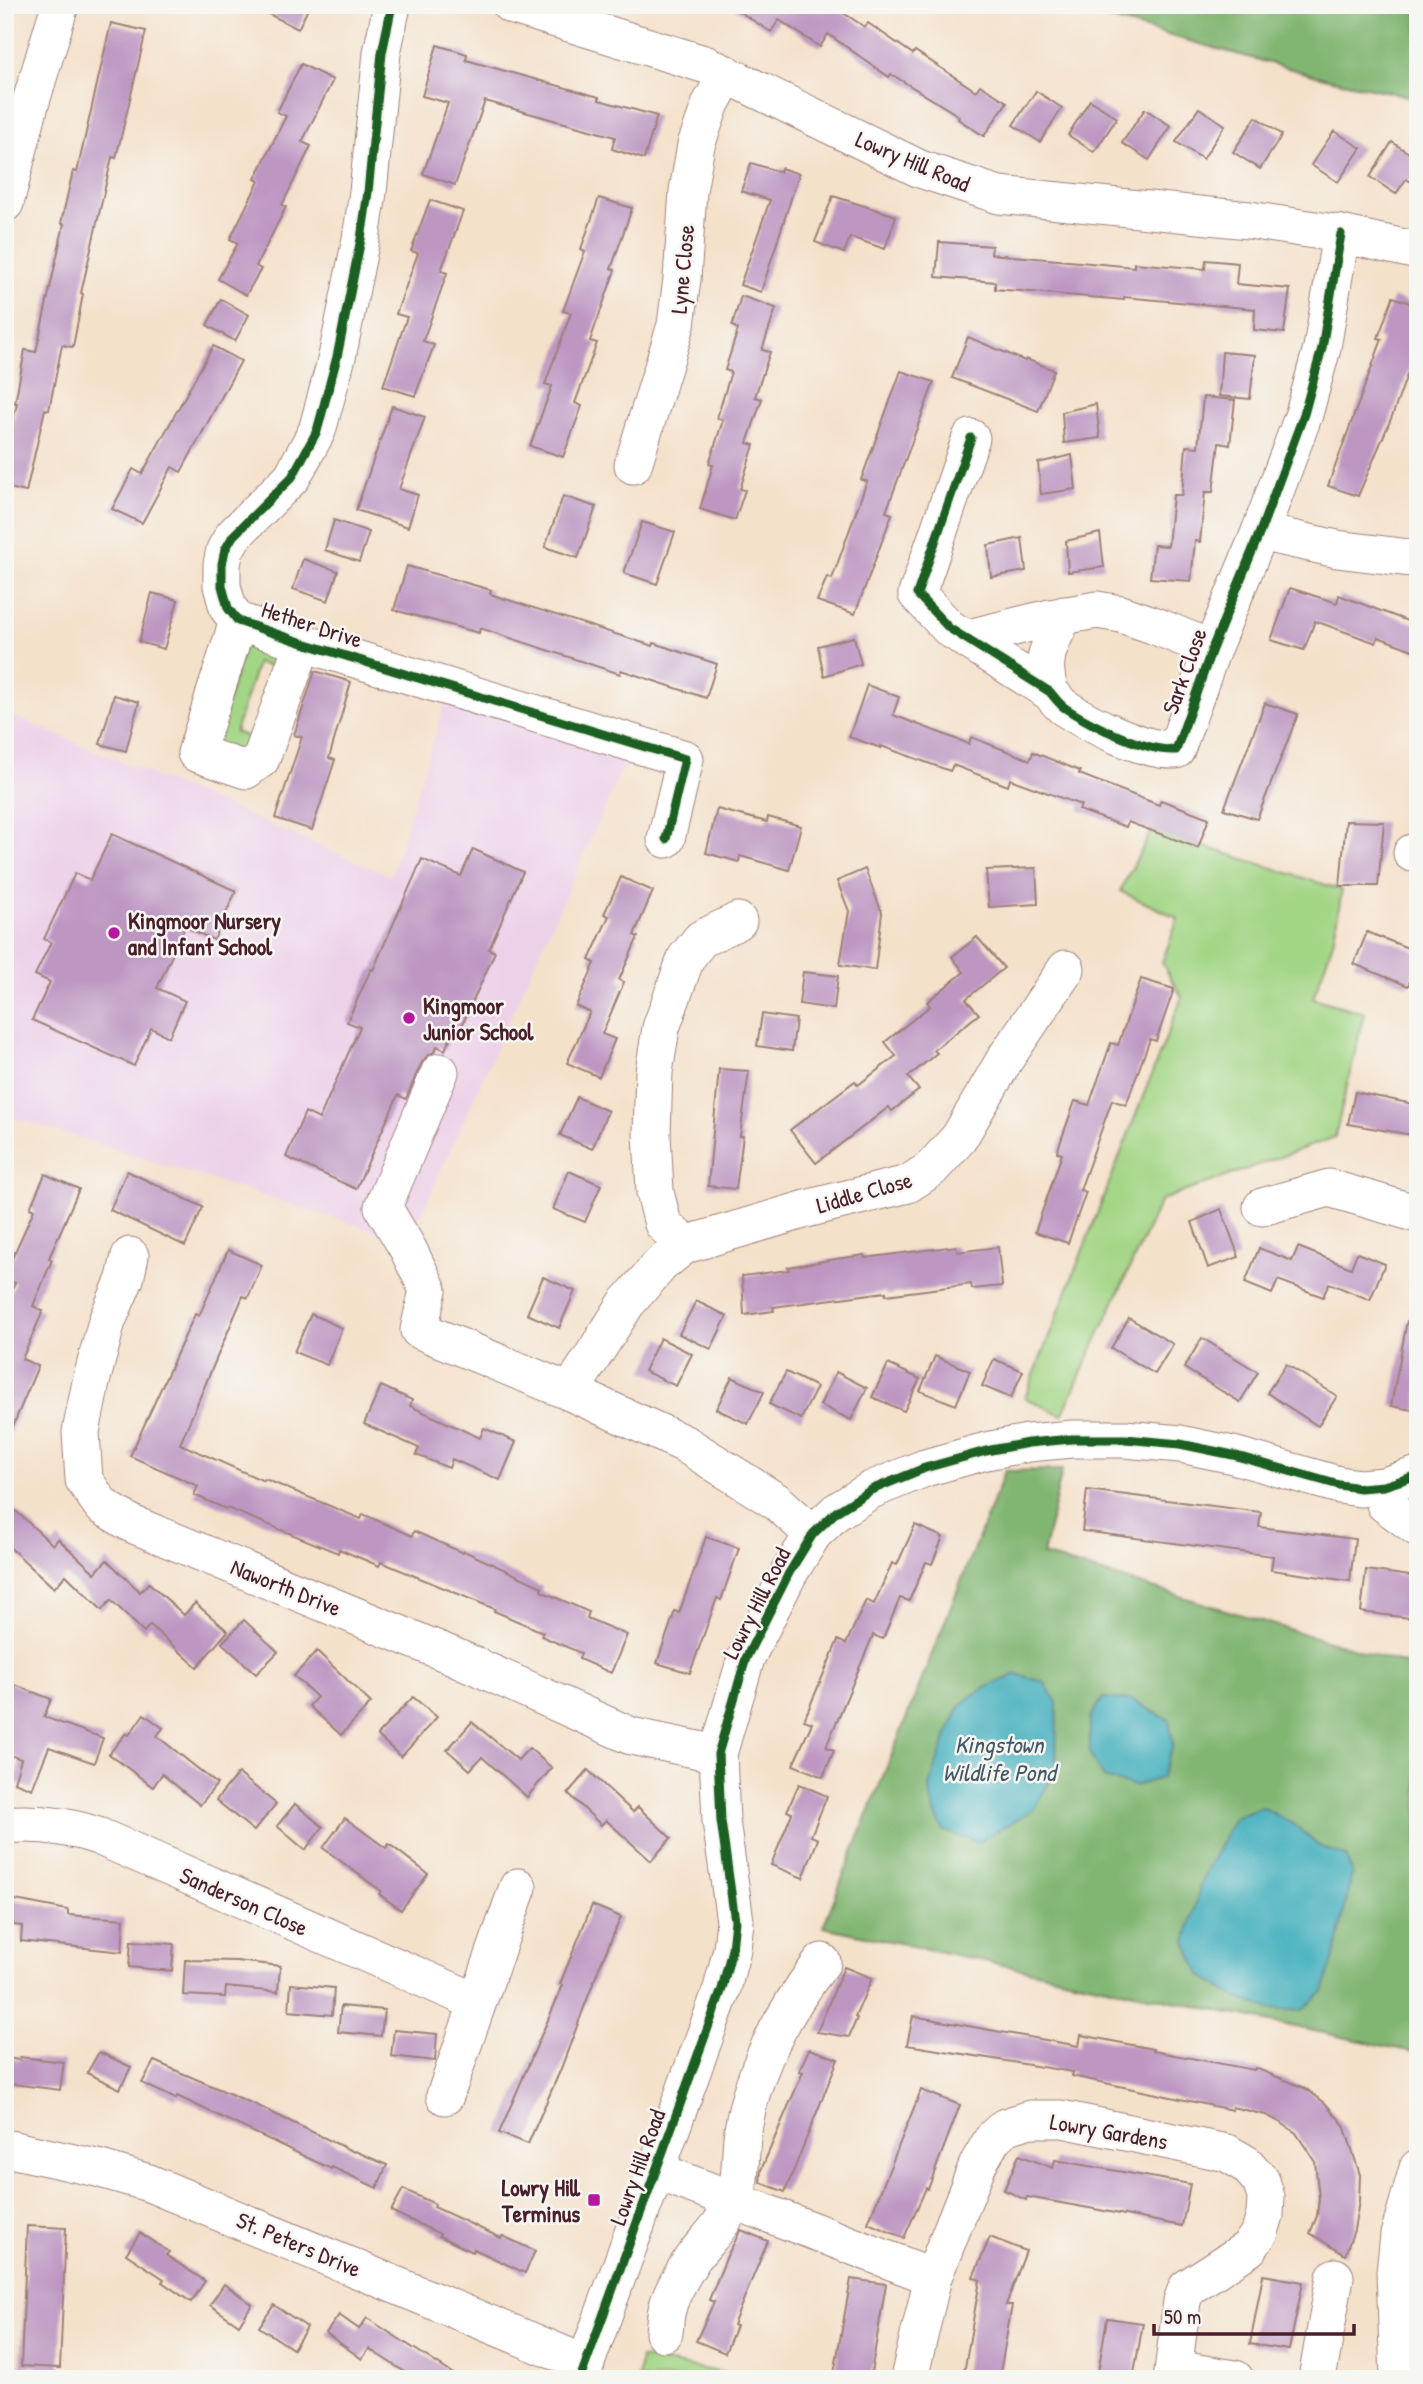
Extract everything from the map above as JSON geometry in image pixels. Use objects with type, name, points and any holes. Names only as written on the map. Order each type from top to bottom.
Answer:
[{"type":"street","points":[[7,182],[60,5]]},
{"type":"street","name":"Hether Drive","points":[[392,5],[382,53],[361,239],[337,357],[317,431],[292,477],[233,536],[225,550],[222,586],[228,608],[238,621],[303,643],[685,759],[666,839]]},
{"type":"street","name":"Lowry Hill Road","points":[[511,5],[707,65],[920,169],[999,195],[1249,220],[1341,234],[1418,251]]},
{"type":"street","name":"Lyne Close","points":[[633,465],[676,325],[688,191],[696,145],[711,103],[727,74]]},
{"type":"street","name":"Sark Close","points":[[971,438],[918,594],[949,628],[1050,692],[1062,707],[1128,740],[1161,751],[1176,750],[1212,649],[1261,532],[1308,401],[1322,348],[1341,234]]},
{"type":"street","points":[[1261,532],[1324,546],[1418,559]]},
{"type":"street","name":"Sark Close","points":[[965,639],[1064,615],[1097,610],[1121,614],[1212,649]]},
{"type":"street","points":[[1050,692],[1044,676],[1046,656],[1064,615]]},
{"type":"street","points":[[238,621],[196,753],[246,770],[261,759],[275,707],[303,643]]},
{"type":"street","points":[[685,1245],[663,1224],[655,1192],[652,1133],[654,1072],[661,1028],[686,958],[701,939],[721,922]]},
{"type":"street","name":"Liddle Close","points":[[570,1392],[626,1304],[661,1264],[685,1245],[810,1208],[908,1184],[931,1169],[959,1138],[1004,1059],[1066,969]]},
{"type":"street","points":[[440,1072],[383,1208],[408,1249],[428,1290],[419,1330],[570,1392],[685,1444],[777,1502],[813,1534]]},
{"type":"street","points":[[1262,1207],[1329,1188],[1418,1214]]},
{"type":"street","name":"Naworth Drive","points":[[130,1256],[125,1279],[107,1321],[90,1381],[81,1432],[84,1480],[102,1506],[132,1524],[453,1656],[631,1736],[718,1754]]},
{"type":"street","name":"Lowry Hill Road","points":[[583,2372],[722,1989],[732,1950],[735,1921],[721,1821],[718,1754],[746,1658],[789,1573],[813,1534],[836,1512],[872,1490],[925,1468],[986,1451],[1061,1440],[1125,1439],[1180,1444],[1360,1488],[1401,1481]]},
{"type":"street","points":[[1401,1481],[1385,1504],[1418,1528]]},
{"type":"street","name":"Sanderson Close","points":[[5,1825],[31,1822],[58,1825],[98,1836],[477,2002]]},
{"type":"street","points":[[445,2096],[518,1887]]},
{"type":"street","points":[[664,2333],[668,2305],[691,2261],[724,2222],[734,2200],[740,2177],[743,2130],[769,2045],[800,1990],[822,1962]]},
{"type":"street","name":"Lowry Gardens","points":[[910,2374],[933,2277],[978,2164],[993,2138],[1005,2127],[1030,2119],[1062,2119],[1227,2153],[1246,2164],[1261,2181],[1266,2197],[1265,2215],[1249,2248],[1187,2288],[1182,2301],[1173,2374]]},
{"type":"street","name":"St. Peters Drive","points":[[5,2148],[97,2168],[149,2183],[583,2372]]},
{"type":"street","points":[[1399,2379],[1395,2272],[1399,2235],[1418,2168]]},
{"type":"street","points":[[657,2171],[933,2277]]},
{"type":"street","points":[[1317,2379],[1335,2277]]},
{"type":"street","points":[[1173,2374],[1235,2379]]},
{"type":"shaded area","points":[[447,696],[629,754],[417,1224],[388,1235],[5,1115],[5,731],[11,715],[391,876]]},
{"type":"green space","points":[[1058,5],[1418,5],[1418,98],[1328,79]]},
{"type":"green space","points":[[244,646],[276,659],[282,670],[257,663],[235,732],[258,741],[243,756],[215,744]]},
{"type":"green space","points":[[1152,830],[1342,890],[1333,942],[1313,998],[1364,1013],[1335,1137],[1161,1200],[1062,1415],[1025,1398],[1182,997],[1162,963],[1178,918],[1120,891]]},
{"type":"green space","points":[[1062,1470],[1043,1555],[1418,1668],[1418,2053],[823,1927],[1005,1471]]},
{"type":"green space","points":[[641,2358],[759,2379],[638,2379]]},
{"type":"water","name":"Kingstown Wildlife Pond","points":[[1017,1674],[1044,1682],[1057,1703],[1056,1771],[1033,1810],[978,1842],[944,1831],[934,1812],[930,1790],[938,1759],[954,1718],[969,1698]]},
{"type":"water","points":[[1103,1698],[1132,1700],[1169,1720],[1173,1746],[1161,1778],[1134,1786],[1103,1778],[1090,1754],[1090,1718]]},
{"type":"water","points":[[1262,1807],[1293,1824],[1319,1846],[1346,1856],[1352,1872],[1336,1951],[1323,1992],[1301,2011],[1271,2009],[1237,1998],[1200,1974],[1186,1942],[1202,1879],[1234,1818]]},
{"type":"building","points":[[251,5],[310,5],[298,29]]},
{"type":"building","points":[[729,5],[831,5],[865,27],[868,23],[913,54],[915,51],[976,91],[980,85],[1007,102],[984,136],[958,119],[959,116],[891,74],[889,77],[828,34],[820,47],[779,20],[771,32]]},
{"type":"building","points":[[111,23],[146,31],[116,158],[112,157],[81,293],[83,294],[73,347],[62,345],[49,410],[45,409],[26,492],[5,487],[5,457],[25,350],[36,352],[64,224],[61,223],[73,171],[77,172]]},
{"type":"building","points":[[437,45],[467,54],[466,60],[657,116],[644,159],[612,149],[615,137],[485,101],[455,185],[423,174],[448,103],[422,96]]},
{"type":"building","points":[[301,64],[333,80],[302,142],[311,146],[282,205],[286,207],[256,266],[261,269],[246,295],[218,279],[238,243],[230,239],[259,181],[255,179],[286,116],[277,112]]},
{"type":"building","points":[[1036,91],[1062,108],[1040,142],[1013,125]]},
{"type":"building","points":[[1090,100],[1117,118],[1094,152],[1068,135]]},
{"type":"building","points":[[1199,108],[1225,125],[1203,159],[1176,142]]},
{"type":"building","points":[[1145,109],[1171,126],[1149,160],[1122,143]]},
{"type":"building","points":[[1256,117],[1282,135],[1260,169],[1233,152]]},
{"type":"building","points":[[1334,131],[1361,148],[1338,182],[1311,165]]},
{"type":"building","points":[[1392,142],[1418,159],[1418,186],[1406,179],[1396,194],[1370,177]]},
{"type":"building","points":[[751,163],[780,172],[781,168],[799,174],[761,292],[740,285],[770,200],[741,191]]},
{"type":"building","points":[[833,196],[896,216],[885,249],[850,237],[844,253],[815,242]]},
{"type":"building","points":[[599,198],[632,208],[611,269],[615,270],[590,341],[597,343],[575,403],[582,406],[563,457],[530,446],[552,386],[545,384],[571,313],[563,311],[585,251],[581,249]]},
{"type":"building","points":[[430,200],[463,211],[441,271],[447,273],[423,341],[434,345],[415,396],[383,386],[407,317],[396,314],[418,253],[411,251]]},
{"type":"building","points":[[939,242],[992,246],[991,254],[1134,267],[1134,263],[1205,269],[1206,260],[1238,263],[1236,284],[1290,289],[1284,333],[1254,330],[1255,309],[995,289],[995,282],[936,277]]},
{"type":"building","points":[[741,296],[776,308],[762,350],[770,352],[755,397],[762,399],[747,443],[754,445],[740,489],[745,490],[735,520],[700,509],[713,465],[709,464],[723,420],[717,418],[731,372],[725,370],[738,329],[732,326]]},
{"type":"building","points":[[1393,297],[1418,306],[1418,344],[1393,414],[1358,496],[1328,486],[1382,339],[1378,338]]},
{"type":"building","points":[[221,299],[249,315],[235,341],[207,325]]},
{"type":"building","points":[[968,337],[1054,370],[1038,411],[952,378]]},
{"type":"building","points":[[213,346],[241,361],[181,472],[172,467],[142,523],[112,509],[133,469],[142,474]]},
{"type":"building","points":[[1222,352],[1255,355],[1250,399],[1219,396]]},
{"type":"building","points":[[901,371],[934,382],[886,512],[892,514],[855,614],[817,601],[827,577],[832,579],[867,481],[861,480]]},
{"type":"building","points":[[1203,397],[1235,400],[1230,445],[1219,443],[1213,492],[1205,492],[1200,542],[1195,541],[1191,581],[1150,578],[1154,545],[1168,546],[1173,495],[1182,495],[1186,446],[1198,447]]},
{"type":"building","points":[[1096,404],[1100,438],[1064,443],[1062,412]]},
{"type":"building","points":[[392,406],[425,417],[399,489],[418,495],[408,527],[356,510]]},
{"type":"building","points":[[1072,455],[1076,489],[1041,494],[1038,463]]},
{"type":"building","points":[[563,496],[596,507],[578,558],[545,547]]},
{"type":"building","points":[[334,520],[369,532],[359,562],[325,550]]},
{"type":"building","points":[[642,522],[675,532],[657,584],[624,573]]},
{"type":"building","points":[[1100,533],[1104,567],[1068,572],[1066,541]]},
{"type":"building","points":[[1022,538],[1026,571],[991,577],[988,545]]},
{"type":"building","points":[[303,559],[338,571],[328,601],[293,589]]},
{"type":"building","points":[[407,566],[491,590],[490,594],[717,664],[706,698],[621,670],[620,674],[480,628],[479,633],[394,610]]},
{"type":"building","points":[[1290,588],[1337,603],[1339,595],[1418,625],[1418,652],[1378,637],[1376,643],[1315,621],[1304,650],[1271,640]]},
{"type":"building","points":[[152,593],[178,600],[164,649],[139,642]]},
{"type":"building","points":[[854,637],[861,664],[824,676],[818,646]]},
{"type":"building","points":[[315,671],[351,682],[329,758],[335,760],[312,830],[275,818],[302,737],[294,735]]},
{"type":"building","points":[[867,685],[899,697],[893,715],[969,744],[971,737],[1030,760],[1033,752],[1080,771],[1079,774],[1159,805],[1161,800],[1209,818],[1198,848],[1128,822],[1126,827],[1079,810],[1081,805],[1010,779],[1008,786],[953,765],[950,771],[849,737]]},
{"type":"building","points":[[114,695],[139,702],[126,751],[100,744]]},
{"type":"building","points":[[1265,703],[1298,714],[1257,819],[1224,809]]},
{"type":"building","points":[[717,809],[767,822],[768,817],[801,826],[789,870],[740,856],[739,862],[706,853]]},
{"type":"building","points":[[1346,821],[1384,822],[1378,886],[1340,886]]},
{"type":"building","name":"Kingmoor Nursery and Infant School","points":[[112,834],[236,891],[214,940],[185,927],[157,988],[185,1001],[169,1037],[151,1028],[134,1066],[32,1020],[50,982],[35,975],[51,942],[44,939],[75,873],[90,880]]},
{"type":"building","name":"Kingmoor Junior School","points":[[473,849],[523,872],[489,949],[495,952],[459,1032],[454,1030],[445,1050],[437,1046],[434,1052],[427,1056],[406,1099],[398,1095],[356,1189],[286,1157],[305,1112],[319,1119],[360,1027],[347,1022],[422,859],[461,876]]},
{"type":"building","points":[[1036,868],[1038,904],[989,907],[986,870]]},
{"type":"building","points":[[865,869],[882,913],[875,970],[840,965],[849,911],[837,881]]},
{"type":"building","points":[[621,877],[653,891],[634,935],[638,937],[619,980],[624,982],[602,1034],[615,1039],[599,1077],[567,1063],[590,1012],[576,1006],[595,963],[589,960],[609,916],[604,914]]},
{"type":"building","points":[[1367,932],[1418,952],[1418,962],[1408,986],[1354,964]]},
{"type":"building","points":[[977,937],[1004,968],[966,999],[979,1014],[934,1050],[937,1053],[908,1077],[919,1090],[892,1111],[889,1107],[816,1163],[790,1130],[855,1081],[858,1085],[896,1056],[885,1042],[930,1006],[927,1002],[964,972],[952,957]]},
{"type":"building","points":[[803,972],[838,976],[834,1009],[799,1004]]},
{"type":"building","points":[[1141,979],[1174,989],[1156,1041],[1150,1039],[1126,1105],[1112,1100],[1080,1190],[1086,1192],[1068,1243],[1035,1232],[1062,1154],[1057,1152],[1075,1101],[1089,1105],[1111,1043],[1118,1045]]},
{"type":"building","points":[[762,1014],[796,1019],[792,1051],[757,1046]]},
{"type":"building","points":[[719,1069],[749,1071],[736,1189],[708,1186]]},
{"type":"building","points":[[1355,1092],[1418,1105],[1418,1136],[1348,1124]]},
{"type":"building","points":[[577,1097],[608,1111],[592,1149],[560,1135]]},
{"type":"building","points":[[127,1171],[203,1207],[185,1246],[110,1210]]},
{"type":"building","points":[[569,1171],[601,1185],[585,1222],[553,1209]]},
{"type":"building","points":[[45,1174],[79,1189],[49,1258],[52,1260],[33,1306],[43,1311],[22,1359],[38,1366],[5,1445],[5,1304],[15,1283],[5,1279],[5,1274],[34,1210],[30,1208]]},
{"type":"building","points":[[1221,1209],[1239,1257],[1208,1268],[1192,1222]]},
{"type":"building","points":[[956,1246],[957,1252],[998,1247],[1002,1286],[972,1289],[971,1284],[886,1295],[886,1292],[773,1307],[774,1311],[744,1315],[742,1276],[789,1270],[788,1267],[836,1259],[865,1255],[865,1258]]},
{"type":"building","points":[[1298,1247],[1351,1268],[1357,1253],[1385,1264],[1370,1300],[1329,1283],[1323,1297],[1278,1280],[1272,1294],[1245,1283],[1259,1248],[1292,1261]]},
{"type":"building","points":[[228,1250],[262,1265],[248,1298],[243,1296],[180,1444],[361,1519],[363,1514],[412,1536],[414,1531],[542,1587],[541,1591],[589,1612],[587,1618],[627,1635],[611,1673],[579,1659],[581,1653],[541,1636],[543,1632],[494,1611],[495,1609],[381,1562],[379,1566],[339,1549],[338,1553],[226,1509],[194,1495],[198,1486],[130,1456],[195,1314],[199,1316]]},
{"type":"building","points":[[543,1277],[575,1291],[559,1328],[527,1314]]},
{"type":"building","points":[[696,1301],[727,1316],[711,1349],[679,1334]]},
{"type":"building","points":[[311,1314],[342,1328],[327,1365],[294,1352]]},
{"type":"building","points":[[1129,1318],[1173,1344],[1155,1374],[1111,1348]]},
{"type":"building","points":[[1407,1321],[1418,1322],[1418,1411],[1391,1406]]},
{"type":"building","points":[[660,1338],[692,1354],[676,1386],[644,1371]]},
{"type":"building","points":[[1202,1338],[1258,1372],[1240,1402],[1184,1368]]},
{"type":"building","points":[[935,1356],[970,1371],[956,1405],[920,1391]]},
{"type":"building","points":[[994,1359],[1023,1371],[1011,1398],[982,1386]]},
{"type":"building","points":[[888,1364],[920,1379],[904,1411],[872,1397]]},
{"type":"building","points":[[1286,1364],[1337,1396],[1318,1426],[1267,1393]]},
{"type":"building","points":[[786,1372],[817,1387],[801,1419],[769,1404]]},
{"type":"building","points":[[836,1372],[867,1388],[851,1420],[820,1405]]},
{"type":"building","points":[[732,1377],[764,1392],[748,1424],[716,1409]]},
{"type":"building","points":[[381,1386],[412,1400],[410,1406],[480,1438],[484,1428],[516,1442],[500,1480],[452,1459],[449,1468],[416,1455],[419,1448],[364,1424]]},
{"type":"building","points":[[1087,1490],[1261,1512],[1259,1527],[1355,1539],[1350,1581],[1271,1570],[1273,1556],[1082,1531]]},
{"type":"building","points":[[5,1501],[53,1545],[58,1539],[95,1573],[107,1560],[140,1592],[149,1583],[184,1615],[195,1603],[228,1631],[197,1667],[150,1625],[144,1632],[111,1600],[102,1610],[66,1575],[54,1588],[5,1543]]},
{"type":"building","points":[[915,1525],[943,1537],[932,1564],[926,1562],[909,1601],[900,1598],[883,1639],[873,1635],[826,1747],[834,1750],[823,1777],[793,1765],[812,1723],[804,1720],[838,1640],[846,1644],[866,1600],[874,1604],[892,1563],[897,1565]]},
{"type":"building","points":[[706,1537],[739,1548],[721,1600],[717,1598],[690,1673],[657,1663],[675,1611],[679,1613]]},
{"type":"building","points":[[1366,1570],[1418,1577],[1418,1619],[1361,1612]]},
{"type":"building","points":[[244,1620],[278,1652],[256,1674],[222,1643]]},
{"type":"building","points":[[317,1651],[371,1703],[341,1735],[309,1706],[317,1697],[294,1676]]},
{"type":"building","points":[[5,1681],[51,1699],[44,1717],[103,1738],[94,1763],[49,1747],[32,1789],[14,1782],[21,1759],[5,1753]]},
{"type":"building","points":[[413,1697],[437,1717],[401,1757],[377,1735]]},
{"type":"building","points":[[144,1714],[163,1728],[157,1736],[217,1784],[200,1805],[162,1774],[153,1787],[109,1754],[126,1733],[129,1735]]},
{"type":"building","points":[[472,1722],[518,1760],[529,1748],[552,1768],[527,1797],[482,1757],[470,1770],[447,1750]]},
{"type":"building","points":[[588,1770],[633,1812],[638,1807],[671,1838],[651,1861],[606,1820],[601,1825],[568,1793]]},
{"type":"building","points":[[238,1773],[276,1804],[254,1831],[216,1800]]},
{"type":"building","points":[[799,1784],[827,1796],[811,1836],[818,1839],[803,1878],[771,1865],[792,1813],[787,1811]]},
{"type":"building","points":[[295,1804],[323,1827],[305,1850],[277,1826]]},
{"type":"building","points":[[345,1818],[386,1848],[389,1844],[428,1874],[401,1910],[379,1894],[381,1891],[323,1848]]},
{"type":"building","points":[[5,1898],[68,1910],[68,1915],[124,1919],[122,1952],[21,1941],[22,1926],[5,1924]]},
{"type":"building","points":[[592,1905],[621,1917],[528,2144],[499,2133],[563,1985],[560,1984]]},
{"type":"building","points":[[131,1941],[174,1944],[172,1971],[129,1967]]},
{"type":"building","points":[[185,1960],[237,1961],[280,1966],[278,1992],[226,1987],[225,1997],[183,1995]]},
{"type":"building","points":[[844,1967],[872,1978],[855,2017],[857,2018],[849,2037],[817,2032]]},
{"type":"building","points":[[291,1984],[334,1988],[332,2015],[289,2011]]},
{"type":"building","points":[[341,2006],[384,2010],[381,2036],[338,2032]]},
{"type":"building","points":[[913,2016],[1079,2046],[1081,2035],[1153,2051],[1254,2070],[1255,2068],[1305,2088],[1325,2103],[1344,2125],[1360,2175],[1354,2230],[1345,2255],[1310,2233],[1317,2216],[1319,2198],[1315,2162],[1296,2133],[1280,2122],[1266,2115],[1232,2107],[1232,2110],[1072,2076],[1073,2072],[907,2045]]},
{"type":"building","points":[[394,2030],[437,2034],[435,2061],[391,2056]]},
{"type":"building","points":[[809,2049],[838,2059],[785,2192],[760,2182],[761,2170],[803,2072],[799,2071]]},
{"type":"building","points":[[99,2052],[131,2067],[120,2089],[87,2073]]},
{"type":"building","points":[[20,2057],[64,2062],[60,2090],[5,2083],[5,2058],[20,2060]]},
{"type":"building","points":[[154,2061],[387,2165],[377,2188],[177,2096],[176,2099],[142,2083]]},
{"type":"building","points":[[921,2090],[960,2105],[928,2189],[926,2188],[904,2238],[868,2223]]},
{"type":"building","points":[[1019,2155],[1053,2168],[1055,2160],[1190,2184],[1182,2226],[1027,2197],[1026,2200],[1004,2190]]},
{"type":"building","points":[[403,2189],[435,2204],[434,2207],[535,2251],[525,2273],[474,2249],[473,2252],[391,2211]]},
{"type":"building","points":[[27,2226],[66,2228],[60,2368],[21,2366]]},
{"type":"building","points":[[741,2230],[768,2241],[733,2325],[736,2326],[725,2353],[696,2341],[714,2302],[709,2300]]},
{"type":"building","points":[[140,2233],[169,2252],[166,2255],[205,2281],[191,2302],[162,2282],[164,2279],[126,2254]]},
{"type":"building","points":[[990,2237],[1026,2251],[1006,2305],[1012,2305],[999,2379],[963,2379],[980,2280],[973,2277]]},
{"type":"building","points":[[1263,2275],[1303,2282],[1289,2350],[1250,2344]]},
{"type":"building","points":[[851,2279],[886,2284],[870,2379],[833,2379]]},
{"type":"building","points":[[224,2284],[252,2304],[239,2325],[210,2305]]},
{"type":"building","points":[[274,2305],[307,2327],[293,2349],[259,2327]]},
{"type":"building","points":[[339,2315],[359,2329],[367,2318],[461,2379],[416,2379],[369,2349],[362,2359],[326,2333]]},
{"type":"building","points":[[1107,2318],[1143,2323],[1133,2379],[1097,2379]]},
{"type":"cycle path","points":[[392,5],[382,53],[361,239],[337,357],[317,431],[292,477],[233,536],[225,550],[222,586],[228,608],[238,621],[303,643],[685,759],[666,839]]},
{"type":"cycle path","points":[[971,438],[917,594],[949,628],[1050,692],[1061,705],[1076,715],[1135,742],[1176,750],[1212,649],[1304,414],[1322,348],[1341,234]]},
{"type":"cycle path","points":[[580,2379],[722,1989],[732,1949],[735,1921],[721,1821],[718,1754],[746,1658],[789,1573],[813,1534],[836,1512],[871,1490],[925,1468],[986,1451],[1028,1443],[1072,1439],[1125,1439],[1180,1444],[1360,1488],[1384,1486],[1418,1475]]},
{"type":"place","name":"Kingmoor Nursery and Infant School","points":[[114,933]]},
{"type":"place","name":"Kingmoor Junior School","points":[[409,1018]]},
{"type":"place","name":"Lowry Hill Terminus","points":[[594,2200]]}]
